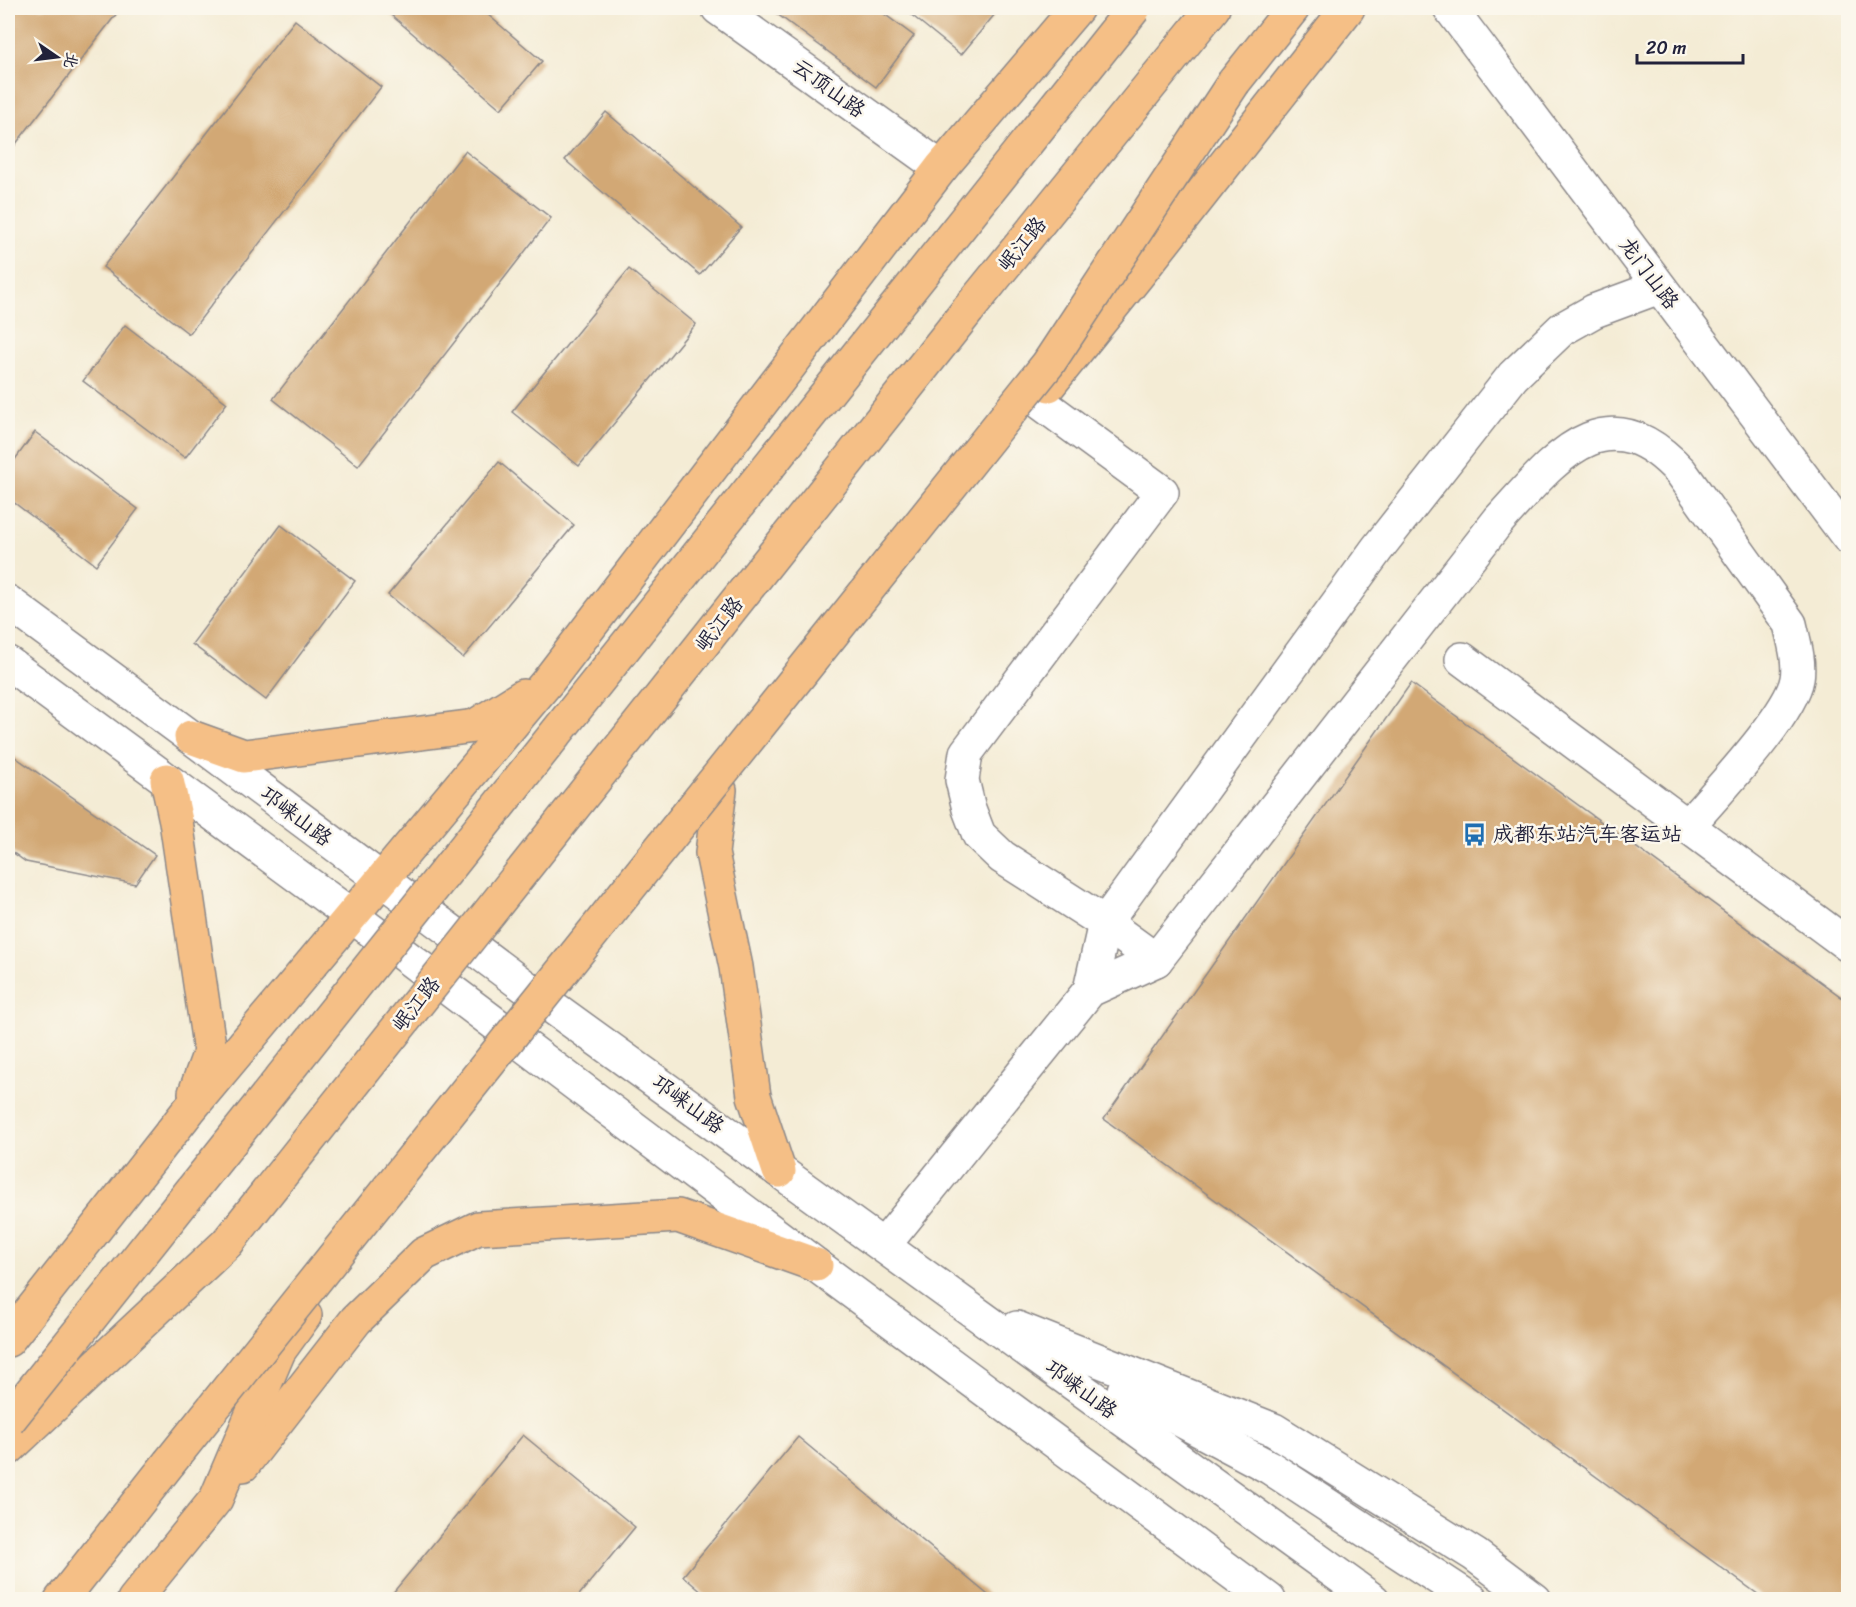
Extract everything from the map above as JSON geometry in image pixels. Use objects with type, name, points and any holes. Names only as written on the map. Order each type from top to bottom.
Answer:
[{"type":"main road","points":[[8,1340],[189,1110],[548,681],[940,168],[1077,8]]},
{"type":"main road","points":[[8,1421],[1134,8]]},
{"type":"main road","name":"岷江路","points":[[8,1449],[227,1242],[960,320],[1213,8]]},
{"type":"main road","points":[[61,1599],[1048,364],[1234,82],[1293,8]]},
{"type":"main road","points":[[216,1499],[279,1351],[334,1275],[551,1006],[720,790],[1145,267],[1348,8]]},
{"type":"main road","points":[[191,737],[244,756],[475,726],[548,681]]},
{"type":"main road","points":[[167,780],[176,821],[210,1052],[189,1110]]},
{"type":"main road","points":[[720,790],[712,853],[736,967],[754,1096],[779,1170]]},
{"type":"main road","points":[[134,1599],[216,1499],[356,1320],[424,1254],[478,1228],[678,1216],[816,1265]]},
{"type":"street","name":"云顶山路","points":[[718,8],[940,168]]},
{"type":"street","name":"龙门山路","points":[[1450,8],[1848,537]]},
{"type":"street","points":[[884,1245],[1090,990],[1105,923],[1377,549],[1513,376],[1562,329],[1594,311],[1659,287]]},
{"type":"street","points":[[1036,400],[1162,492],[966,753],[962,780],[969,809],[979,835],[1002,857],[1105,923],[1156,960]]},
{"type":"street","points":[[1090,990],[1156,960],[1499,520],[1549,466],[1566,451],[1586,439],[1617,433],[1640,441],[1665,455],[1681,472],[1790,624],[1797,650],[1797,679],[1786,707],[1688,826]]},
{"type":"street","name":"邛崃山路","points":[[8,602],[551,1006],[1372,1599]]},
{"type":"street","points":[[1462,659],[1848,945]]},
{"type":"street","points":[[8,663],[352,916],[816,1265],[1269,1599]]},
{"type":"street","points":[[971,1309],[1269,1467],[1472,1599]]},
{"type":"street","points":[[971,1309],[1274,1430],[1475,1555],[1535,1599]]},
{"type":"building","points":[[8,8],[121,8],[8,154]]},
{"type":"building","points":[[383,8],[480,8],[542,61],[501,109]]},
{"type":"building","points":[[769,8],[876,8],[914,36],[876,87]]},
{"type":"building","points":[[913,8],[1000,8],[961,55],[909,13]]},
{"type":"building","points":[[295,20],[381,87],[189,334],[103,267]]},
{"type":"building","points":[[606,112],[741,227],[700,275],[565,160]]},
{"type":"building","points":[[465,151],[551,218],[358,466],[273,399]]},
{"type":"building","points":[[629,269],[696,324],[579,466],[512,412]]},
{"type":"building","points":[[125,325],[227,403],[185,458],[83,381]]},
{"type":"building","points":[[35,432],[138,509],[96,565],[8,498],[8,469]]},
{"type":"building","points":[[499,462],[574,525],[463,658],[388,595]]},
{"type":"building","points":[[281,525],[355,581],[266,700],[192,644]]},
{"type":"building","points":[[1411,683],[1848,1002],[1848,1600],[1766,1600],[1104,1119]]},
{"type":"building","points":[[8,752],[155,855],[135,884],[26,862],[8,849]]},
{"type":"building","points":[[523,1435],[635,1527],[575,1600],[387,1600]]},
{"type":"building","points":[[798,1437],[994,1600],[711,1600],[683,1576]]},
{"type":"place","name":"成都东站汽车客运站","points":[[1475,834]]}]
